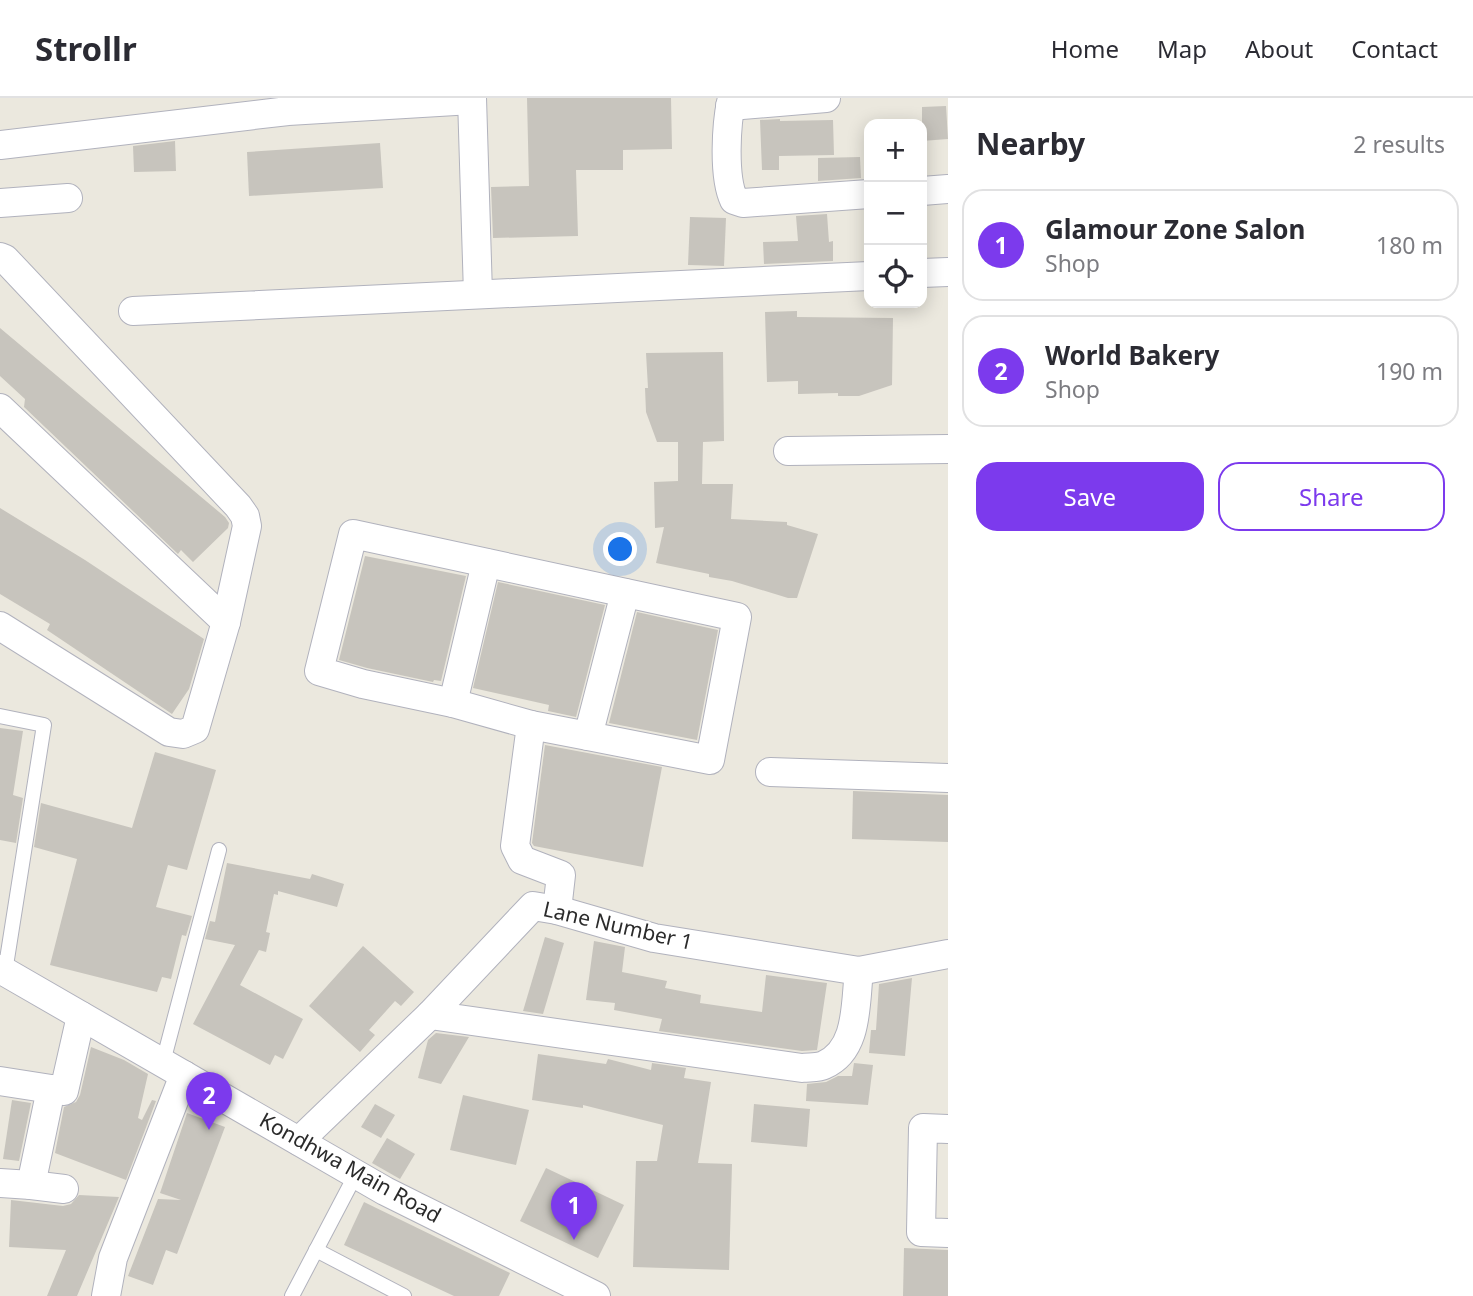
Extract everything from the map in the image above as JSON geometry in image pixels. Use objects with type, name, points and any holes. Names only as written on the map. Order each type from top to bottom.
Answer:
[{"type":"street","points":[[826,98],[731,102],[728,156],[730,191],[734,200],[743,203],[864,194]]},
{"type":"street","points":[[0,145],[288,111],[472,99],[478,294]]},
{"type":"street","points":[[927,191],[948,189]]},
{"type":"street","points":[[0,203],[68,198]]},
{"type":"street","points":[[0,257],[5,259],[245,516],[247,526],[226,622],[195,729],[183,734],[170,732],[0,626]]},
{"type":"street","points":[[927,273],[948,272]]},
{"type":"street","points":[[133,311],[864,276]]},
{"type":"street","points":[[0,408],[226,622]]},
{"type":"street","points":[[788,451],[948,449]]},
{"type":"street","points":[[353,534],[625,593],[737,617],[710,760],[531,725],[319,671],[353,534]]},
{"type":"street","points":[[453,703],[486,563]]},
{"type":"street","points":[[588,736],[625,593]]},
{"type":"street","points":[[531,725],[515,846],[522,860],[561,875],[557,910]]},
{"type":"street","points":[[770,772],[948,778]]},
{"type":"street","name":"Lane Number 1","points":[[299,1141],[430,1015],[533,906],[557,910],[654,938],[859,971],[948,954]]},
{"type":"street","name":"Kondhwa Main Road","points":[[3,971],[397,1197],[596,1296]]},
{"type":"street","points":[[430,1015],[802,1068],[822,1066],[838,1057],[846,1046],[852,1026],[859,971]]},
{"type":"street","points":[[0,1081],[64,1091],[81,1016]]},
{"type":"street","points":[[106,1296],[113,1258],[174,1069]]},
{"type":"street","points":[[31,1185],[51,1089]]},
{"type":"street","points":[[948,1129],[923,1128],[921,1232],[948,1233]]},
{"type":"street","points":[[0,1183],[64,1189]]},
{"type":"lane","points":[[0,716],[44,725],[3,971]]},
{"type":"lane","points":[[174,1069],[219,850]]},
{"type":"lane","points":[[292,1296],[356,1174]]},
{"type":"lane","points":[[316,1250],[404,1296]]},
{"type":"building","points":[[527,98],[671,98],[672,149],[623,150],[623,170],[576,170],[578,236],[493,238],[491,187],[529,186]]},
{"type":"building","points":[[946,106],[948,139],[927,141],[927,119],[922,119],[922,107]]},
{"type":"building","points":[[760,120],[833,120],[834,155],[779,156],[779,170],[762,170]]},
{"type":"building","points":[[175,141],[176,171],[134,172],[133,146]]},
{"type":"building","points":[[380,143],[383,188],[249,196],[247,152]]},
{"type":"building","points":[[860,157],[861,178],[818,181],[818,158]]},
{"type":"building","points":[[827,214],[829,242],[833,241],[833,261],[764,264],[763,242],[798,241],[796,216]]},
{"type":"building","points":[[690,217],[726,218],[724,266],[688,265]]},
{"type":"building","points":[[797,311],[797,317],[893,318],[892,385],[859,396],[838,396],[838,393],[798,394],[798,381],[767,382],[765,312]]},
{"type":"building","points":[[0,328],[225,517],[229,523],[228,528],[193,562],[181,550],[178,554],[24,407],[25,399],[0,376]]},
{"type":"building","points":[[723,352],[724,441],[703,442],[702,484],[733,484],[731,519],[787,522],[787,525],[818,534],[797,598],[788,598],[709,577],[709,574],[656,563],[664,527],[655,528],[654,482],[678,481],[678,442],[657,442],[646,412],[646,353]]},
{"type":"building","points":[[0,508],[85,560],[204,639],[189,689],[172,714],[47,630],[50,624],[0,594]]},
{"type":"building","points":[[365,556],[466,576],[441,681],[433,682],[339,660]]},
{"type":"building","points":[[498,582],[605,605],[576,717],[548,711],[549,705],[473,688]]},
{"type":"building","points":[[637,612],[718,630],[697,740],[609,723]]},
{"type":"building","points":[[0,728],[23,731],[13,795],[23,798],[16,843],[0,840]]},
{"type":"building","points":[[545,745],[662,767],[643,867],[534,846],[532,843]]},
{"type":"building","points":[[155,752],[216,770],[187,870],[168,865],[156,907],[192,916],[186,936],[182,935],[171,979],[162,977],[157,992],[50,965],[77,859],[34,847],[41,803],[132,828]]},
{"type":"building","points":[[853,791],[948,795],[948,842],[852,839]]},
{"type":"building","points":[[227,863],[310,879],[312,874],[344,884],[337,907],[278,891],[278,895],[274,894],[266,932],[270,933],[266,952],[259,950],[240,985],[303,1019],[283,1059],[275,1055],[270,1065],[193,1024],[235,945],[205,939],[210,921],[215,922]]},
{"type":"building","points":[[545,937],[564,943],[543,1014],[523,1011]]},
{"type":"building","points":[[594,941],[625,947],[622,972],[667,981],[665,988],[701,995],[700,1003],[762,1012],[766,975],[827,983],[817,1050],[802,1051],[659,1031],[662,1019],[614,1010],[615,1003],[586,1000]]},
{"type":"building","points":[[363,946],[414,992],[401,1006],[395,1001],[369,1030],[375,1035],[360,1052],[309,1006]]},
{"type":"building","points":[[912,978],[905,1056],[869,1053],[871,1030],[876,1030],[879,984]]},
{"type":"building","points":[[436,1033],[469,1037],[441,1084],[418,1078],[428,1040]]},
{"type":"building","points":[[91,1047],[124,1060],[148,1074],[138,1118],[142,1120],[152,1100],[156,1101],[126,1180],[55,1153],[64,1107],[76,1102],[80,1095]]},
{"type":"building","points":[[538,1054],[606,1064],[608,1059],[651,1070],[652,1063],[686,1068],[684,1078],[711,1082],[698,1163],[732,1164],[729,1270],[633,1267],[636,1161],[657,1161],[663,1125],[583,1105],[583,1108],[532,1100]]},
{"type":"building","points":[[854,1063],[873,1065],[868,1105],[806,1101],[807,1084],[826,1082],[838,1076],[852,1076]]},
{"type":"building","points":[[463,1095],[529,1110],[516,1165],[450,1150]]},
{"type":"building","points":[[12,1100],[31,1103],[19,1161],[3,1159]]},
{"type":"building","points":[[375,1104],[395,1115],[381,1138],[361,1127]]},
{"type":"building","points":[[754,1104],[810,1109],[807,1147],[751,1142]]},
{"type":"building","points":[[187,1113],[225,1127],[177,1254],[166,1250],[153,1285],[128,1276],[158,1199],[181,1200],[160,1193]]},
{"type":"building","points":[[387,1138],[415,1154],[400,1179],[372,1163]]},
{"type":"building","points":[[546,1168],[624,1205],[598,1258],[520,1221]]},
{"type":"building","points":[[79,1195],[119,1197],[77,1296],[47,1296],[66,1250],[9,1247],[11,1200],[63,1206],[71,1204]]},
{"type":"building","points":[[364,1202],[510,1273],[499,1296],[454,1296],[344,1245]]},
{"type":"building","points":[[904,1248],[948,1250],[948,1296],[903,1296]]},
{"type":"place","name":"World Bakery","points":[[209,1130]]},
{"type":"place","name":"Glamour Zone Salon","points":[[574,1240]]}]
